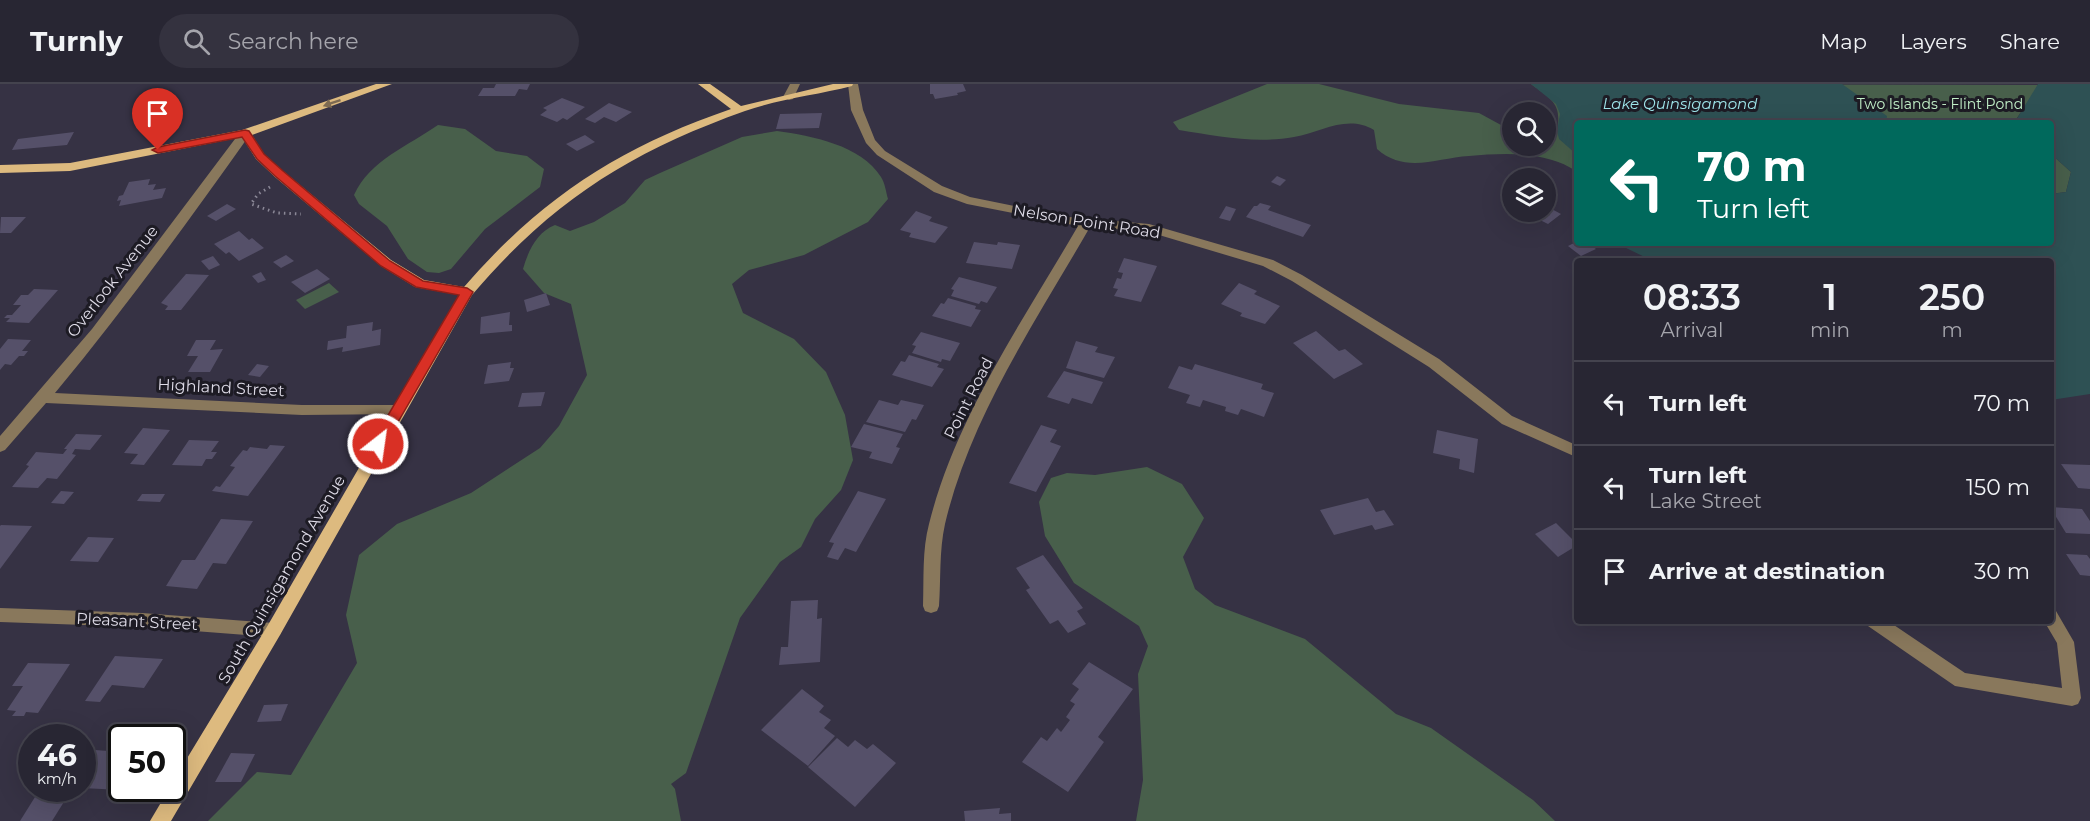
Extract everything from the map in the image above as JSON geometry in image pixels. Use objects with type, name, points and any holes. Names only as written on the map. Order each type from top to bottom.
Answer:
[{"type":"main road","points":[[0,169],[70,167],[245,133],[387,84]]},
{"type":"main road","points":[[703,84],[740,110]]},
{"type":"main road","name":"South Quinsigamond Avenue","points":[[160,821],[274,630],[467,292],[516,237],[548,208],[590,178],[641,149],[740,110],[848,84]]},
{"type":"main road","points":[[245,133],[260,156],[286,180],[386,263],[407,278],[434,288],[467,292]]},
{"type":"street","points":[[789,97],[795,84]]},
{"type":"street","name":"Nelson Point Road","points":[[853,84],[857,110],[870,141],[881,153],[938,189],[967,200],[1086,223],[1149,228],[1268,263],[1297,278],[1434,363],[1507,420],[1574,451]]},
{"type":"street","name":"Overlook Avenue","points":[[0,446],[43,398],[133,285],[245,133]]},
{"type":"street","name":"Point Road","points":[[931,606],[936,527],[957,459],[997,379],[1086,223]]},
{"type":"street","name":"Highland Street","points":[[43,398],[302,410],[398,410]]},
{"type":"street","name":"Pleasant Street","points":[[0,615],[274,630]]},
{"type":"street","points":[[1878,624],[1961,680],[2072,698],[2065,642],[2054,623]]},
{"type":"path","points":[[286,180],[258,194],[251,204],[277,213],[301,214]]},
{"type":"green space","points":[[1267,84],[1319,84],[1399,104],[1479,113],[1502,126],[1502,154],[1457,157],[1422,163],[1399,161],[1377,149],[1374,130],[1354,124],[1334,126],[1294,137],[1265,140],[1179,130],[1173,122]]},
{"type":"green space","name":"Two Islands - Flint Pond","points":[[1531,84],[2039,85],[2016,120],[1574,120],[1574,170],[1564,164],[1531,156],[1556,156],[1558,114],[1556,102]]},
{"type":"green space","points":[[438,125],[465,129],[496,151],[527,156],[544,169],[540,187],[485,229],[451,269],[439,273],[427,272],[408,259],[387,226],[359,204],[354,195],[361,183],[380,163]]},
{"type":"green space","points":[[777,131],[820,139],[861,157],[881,177],[888,199],[868,222],[804,255],[749,270],[732,284],[743,313],[794,339],[826,372],[845,415],[853,460],[841,490],[815,519],[801,547],[780,562],[740,618],[686,773],[671,784],[675,789],[681,821],[208,821],[257,772],[291,775],[357,663],[346,615],[359,555],[397,524],[471,493],[540,448],[559,426],[587,375],[571,304],[544,293],[523,269],[538,237],[555,225],[570,231],[594,222],[625,203],[645,180],[660,173],[742,137]]},
{"type":"green space","points":[[2054,157],[2071,172],[2066,192],[2054,194]]},
{"type":"green space","points":[[329,283],[339,292],[305,309],[296,300]]},
{"type":"green space","points":[[1147,467],[1182,484],[1204,518],[1183,557],[1195,589],[1215,605],[1305,639],[1396,714],[1431,728],[1533,800],[1555,821],[1136,821],[1143,780],[1138,674],[1148,646],[1139,626],[1074,583],[1045,536],[1039,502],[1051,478],[1067,473],[1095,475]]},
{"type":"water","name":"Lake Quinsigamond","points":[[1531,84],[1842,84],[1887,116],[1886,120],[1574,120],[1574,152],[1559,139],[1557,131],[1560,114],[1556,102]]},
{"type":"water","points":[[2038,84],[2090,84],[2090,394],[2054,400],[2054,258],[1647,258],[1624,247],[2054,246],[2054,194],[2066,192],[2071,172],[2054,157],[2054,120],[2016,120]]},
{"type":"building","points":[[496,84],[530,84],[527,90],[519,89],[515,96],[478,96],[483,88],[494,88]]},
{"type":"building","points":[[930,84],[963,84],[966,91],[957,93],[958,95],[935,99],[933,94],[930,94]]},
{"type":"building","points":[[562,98],[585,107],[567,120],[563,118],[557,122],[540,115],[547,110],[543,108]]},
{"type":"building","points":[[609,103],[632,112],[616,122],[604,117],[595,123],[585,119]]},
{"type":"building","points":[[822,113],[819,128],[776,129],[780,114]]},
{"type":"building","points":[[74,132],[67,145],[12,150],[18,139]]},
{"type":"building","points":[[585,135],[595,142],[577,151],[566,144]]},
{"type":"building","points":[[1277,176],[1286,180],[1280,186],[1271,182]]},
{"type":"building","points":[[150,179],[148,185],[156,184],[153,190],[166,188],[162,198],[119,206],[121,200],[117,201],[119,196],[123,195],[129,182]]},
{"type":"building","points":[[1260,203],[1271,206],[1268,210],[1311,225],[1303,237],[1246,217],[1254,206]]},
{"type":"building","points":[[227,204],[236,209],[216,221],[207,216]]},
{"type":"building","points":[[1226,206],[1236,209],[1230,221],[1219,218]]},
{"type":"building","points":[[916,211],[932,217],[929,221],[948,227],[935,243],[909,237],[911,233],[900,230]]},
{"type":"building","points":[[1,217],[26,217],[11,233],[0,233]]},
{"type":"building","points":[[239,231],[249,240],[252,238],[264,248],[239,261],[229,252],[226,254],[214,244]]},
{"type":"building","points":[[974,242],[1020,245],[1012,269],[966,263]]},
{"type":"building","points":[[1574,243],[1574,246],[1592,246],[1596,249],[1581,256],[1568,246]]},
{"type":"building","points":[[286,255],[294,261],[281,268],[273,262]]},
{"type":"building","points":[[213,256],[220,265],[209,270],[201,261]]},
{"type":"building","points":[[1124,258],[1157,266],[1141,302],[1114,296],[1118,289],[1113,288],[1117,278],[1121,279],[1123,273],[1118,272]]},
{"type":"building","points":[[317,269],[330,279],[305,293],[291,282]]},
{"type":"building","points":[[261,272],[266,280],[258,283],[252,276]]},
{"type":"building","points":[[186,274],[209,275],[181,310],[165,310],[168,306],[161,303]]},
{"type":"building","points":[[959,277],[997,287],[987,303],[981,301],[979,304],[951,296],[954,290],[951,289]]},
{"type":"building","points":[[1239,283],[1257,291],[1254,294],[1280,306],[1265,324],[1240,316],[1242,313],[1221,304]]},
{"type":"building","points":[[34,289],[58,290],[29,323],[6,322],[10,318],[4,318],[12,315],[21,305],[13,305],[21,295],[28,295]]},
{"type":"building","points":[[546,293],[550,305],[527,312],[524,300]]},
{"type":"building","points":[[948,298],[976,306],[975,309],[981,310],[971,327],[932,316],[941,303],[944,304]]},
{"type":"building","points":[[510,312],[509,325],[512,325],[512,331],[480,334],[481,317]]},
{"type":"building","points":[[373,322],[372,331],[381,329],[380,345],[342,352],[343,347],[327,350],[328,341],[346,338],[347,326]]},
{"type":"building","points":[[1316,331],[1339,351],[1345,349],[1363,364],[1334,379],[1293,343]]},
{"type":"building","points":[[921,332],[960,343],[950,361],[942,359],[941,362],[912,353],[916,346],[912,345]]},
{"type":"building","points":[[8,339],[31,340],[22,351],[28,351],[24,356],[19,356],[11,365],[5,364],[0,370],[0,349]]},
{"type":"building","points":[[196,340],[216,340],[210,350],[223,349],[210,372],[188,372],[198,356],[187,356]]},
{"type":"building","points":[[1076,341],[1098,347],[1095,352],[1115,357],[1104,378],[1066,368]]},
{"type":"building","points":[[909,355],[939,364],[937,367],[944,369],[932,387],[892,375],[901,361],[905,362]]},
{"type":"building","points":[[511,362],[510,368],[514,368],[509,381],[484,384],[488,365]]},
{"type":"building","points":[[257,364],[269,366],[260,377],[248,375]]},
{"type":"building","points":[[1195,364],[1263,384],[1261,389],[1274,393],[1264,417],[1241,409],[1238,415],[1225,411],[1226,407],[1203,400],[1200,407],[1186,403],[1190,395],[1168,388],[1179,366],[1192,370]]},
{"type":"building","points":[[1064,371],[1103,382],[1092,404],[1072,398],[1069,404],[1047,397]]},
{"type":"building","points":[[545,392],[541,406],[518,407],[522,393]]},
{"type":"building","points":[[879,400],[898,405],[901,400],[924,405],[916,420],[912,419],[905,432],[866,422]]},
{"type":"building","points":[[864,424],[903,434],[896,447],[900,448],[892,464],[869,458],[872,452],[851,447]]},
{"type":"building","points":[[1041,425],[1057,430],[1050,442],[1061,446],[1036,492],[1009,483]]},
{"type":"building","points":[[143,428],[170,430],[144,465],[130,464],[138,454],[124,453]]},
{"type":"building","points":[[1437,430],[1478,439],[1474,473],[1459,469],[1460,459],[1433,453]]},
{"type":"building","points":[[76,434],[102,435],[90,450],[75,449],[72,454],[76,455],[57,479],[47,478],[38,488],[12,487],[29,466],[26,465],[36,452],[63,454],[67,449],[64,449]]},
{"type":"building","points":[[189,440],[219,441],[211,452],[217,452],[212,459],[206,459],[202,466],[172,465]]},
{"type":"building","points":[[270,445],[285,446],[248,496],[212,491],[216,486],[220,487],[235,467],[230,466],[243,450],[247,451],[250,447],[267,449]]},
{"type":"building","points":[[2061,464],[2090,465],[2090,489],[2078,488]]},
{"type":"building","points":[[61,491],[74,492],[64,504],[51,503]]},
{"type":"building","points":[[858,491],[886,499],[856,552],[845,548],[838,560],[827,557],[834,543],[829,542]]},
{"type":"building","points":[[142,494],[165,494],[160,502],[137,501]]},
{"type":"building","points":[[1368,498],[1376,512],[1384,510],[1394,525],[1375,530],[1372,525],[1334,535],[1320,510]]},
{"type":"building","points":[[2054,507],[2082,509],[2090,521],[2090,534],[2066,533],[2054,514]]},
{"type":"building","points":[[221,519],[253,521],[226,564],[213,563],[197,589],[166,586],[182,560],[195,560]]},
{"type":"building","points":[[1556,523],[1574,541],[1574,547],[1558,557],[1535,534]]},
{"type":"building","points":[[0,526],[32,526],[0,569]]},
{"type":"building","points":[[88,537],[114,538],[98,562],[70,561]]},
{"type":"building","points":[[2066,554],[2087,555],[2090,559],[2090,576],[2080,575]]},
{"type":"building","points":[[1043,555],[1083,608],[1077,611],[1086,624],[1068,633],[1058,620],[1050,624],[1026,590],[1030,588],[1016,568]]},
{"type":"building","points":[[818,600],[817,619],[822,618],[820,662],[779,665],[781,647],[788,647],[791,601]]},
{"type":"building","points":[[115,656],[163,659],[144,688],[112,685],[100,702],[85,701]]},
{"type":"building","points":[[1089,662],[1133,689],[1098,737],[1104,742],[1068,792],[1022,762],[1041,737],[1047,741],[1057,728],[1061,732],[1070,720],[1066,717],[1075,704],[1070,701],[1079,689],[1072,684]]},
{"type":"building","points":[[28,663],[70,664],[38,713],[26,712],[24,716],[12,716],[16,711],[7,710],[23,686],[12,686]]},
{"type":"building","points":[[802,689],[824,706],[819,712],[831,720],[824,728],[835,736],[808,766],[761,730]]},
{"type":"building","points":[[288,704],[281,721],[257,722],[264,705]]},
{"type":"building","points":[[837,738],[848,747],[855,740],[867,749],[873,744],[896,763],[855,807],[808,767]]},
{"type":"building","points":[[96,750],[108,751],[108,789],[96,789]]},
{"type":"building","points":[[231,753],[255,754],[241,782],[215,782]]},
{"type":"building","points":[[32,802],[64,802],[52,821],[20,821]]},
{"type":"building","points":[[1000,808],[999,814],[1011,813],[1011,821],[965,821],[964,811]]},
{"type":"route","points":[[158,150],[245,133],[260,156],[279,174],[386,263],[420,284],[467,292],[378,444]]}]
